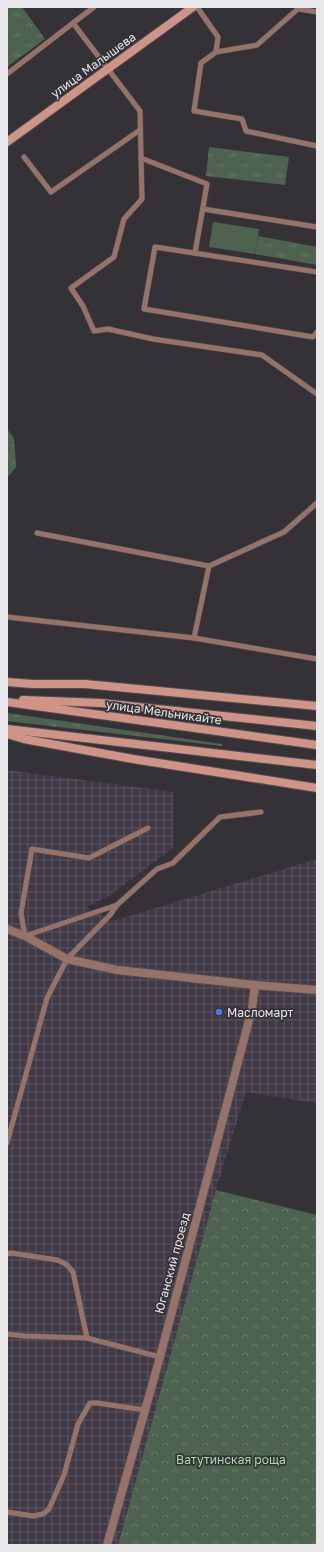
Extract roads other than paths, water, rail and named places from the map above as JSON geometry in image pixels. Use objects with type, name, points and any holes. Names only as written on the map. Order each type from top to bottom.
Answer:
[{"type":"main road","name":"улица Малышева","points":[[7,142],[193,7]]},
{"type":"main road","points":[[7,682],[33,684],[85,684],[317,706]]},
{"type":"main road","points":[[7,701],[101,703],[317,726]]},
{"type":"main road","name":"улица Мельникайте","points":[[7,701],[317,745]]},
{"type":"main road","points":[[7,729],[317,765]]},
{"type":"main road","points":[[7,734],[24,739],[133,759],[317,788]]},
{"type":"street","points":[[7,928],[67,959],[117,970],[255,986],[317,990]]},
{"type":"street","name":"Юганский проезд","points":[[107,1545],[160,1357],[252,1009],[255,986]]},
{"type":"lane","points":[[7,74],[94,7]]},
{"type":"lane","points":[[197,7],[218,37],[216,52]]},
{"type":"lane","points":[[317,12],[299,8],[256,45],[216,52],[201,63],[194,111],[242,119],[246,131],[317,146]]},
{"type":"lane","points":[[72,23],[140,111],[142,199],[124,218],[114,257],[71,288],[83,306],[94,331],[108,329],[153,339],[262,355],[317,394]]},
{"type":"lane","points":[[24,157],[51,192],[140,130]]},
{"type":"lane","points":[[141,158],[207,184],[195,253]]},
{"type":"lane","points":[[203,209],[317,227]]},
{"type":"lane","points":[[317,272],[155,247],[144,309],[313,336],[317,332]]},
{"type":"lane","points":[[37,533],[209,566],[284,532],[317,503]]},
{"type":"lane","points":[[194,638],[209,566]]},
{"type":"lane","points":[[7,617],[194,638],[317,659]]},
{"type":"lane","points":[[7,1143],[47,998],[67,959],[110,915],[117,905],[157,869],[173,863],[220,817],[261,812]]},
{"type":"lane","points":[[117,905],[25,936],[21,913],[32,848],[89,858],[148,828]]},
{"type":"lane","points":[[7,1254],[11,1253],[57,1260],[66,1264],[72,1272],[87,1338]]},
{"type":"lane","points":[[7,1334],[87,1338],[160,1357]]},
{"type":"lane","points":[[7,1512],[32,1516],[43,1514],[49,1509],[64,1475],[78,1424],[90,1403],[145,1410]]},
{"type":"place","name":"Масломарт","points":[[219,1012]]},
{"type":"park label","name":"Ватутинская роща","points":[[231,1459]]}]
